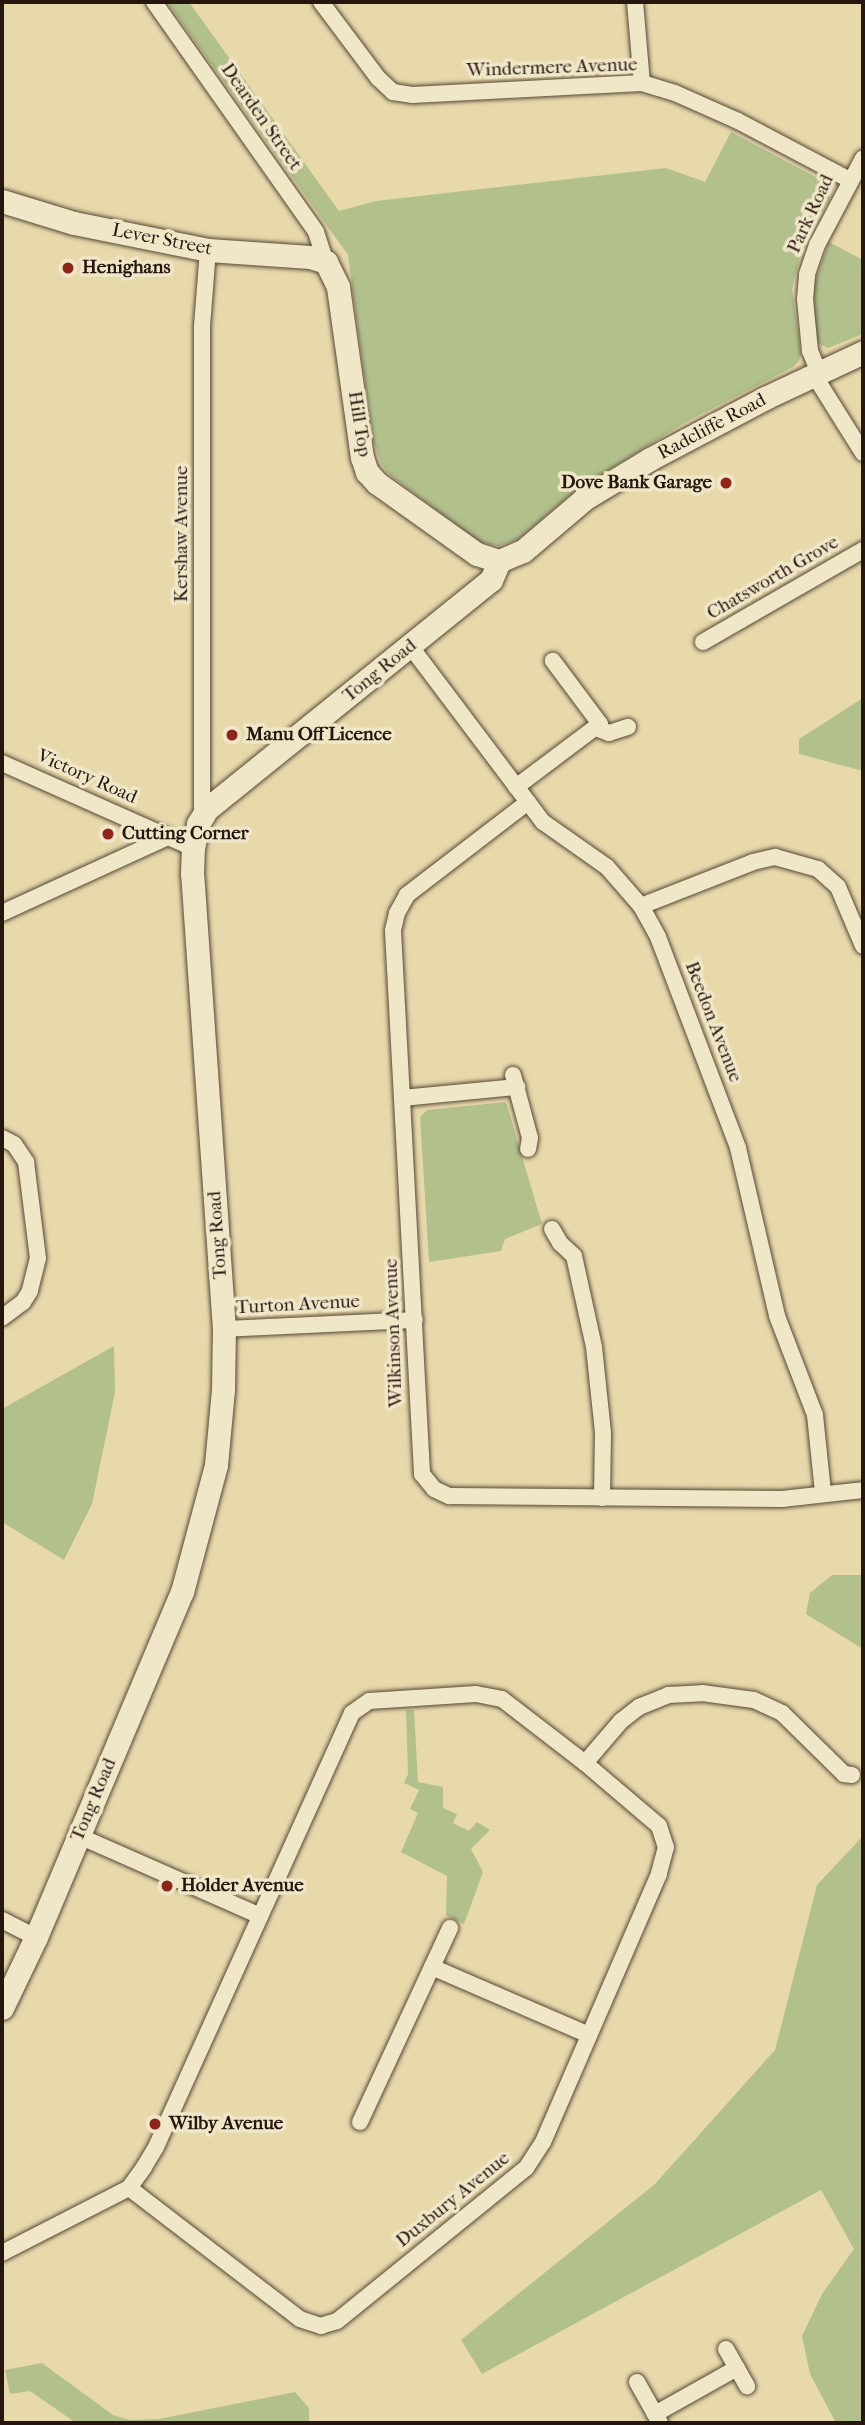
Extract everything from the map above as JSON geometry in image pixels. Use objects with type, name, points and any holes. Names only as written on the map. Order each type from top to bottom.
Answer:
[{"type":"street","name":"Dearden Street","points":[[153,2],[316,232],[326,262]]},
{"type":"street","name":"Windermere Avenue","points":[[321,2],[378,78],[394,92],[412,95],[642,83],[675,93],[738,121],[850,180]]},
{"type":"street","points":[[635,2],[642,83]]},
{"type":"street","name":"Park Road","points":[[817,374],[810,351],[805,286],[817,245],[863,158]]},
{"type":"street","name":"Lever Street","points":[[2,201],[74,223],[208,250],[310,257],[326,262]]},
{"type":"street","name":"Kershaw Avenue","points":[[202,817],[202,326],[208,250]]},
{"type":"street","name":"Hill Top","points":[[326,262],[338,287],[362,457],[368,472],[377,483],[477,554],[499,561]]},
{"type":"street","name":"Radcliffe Road","points":[[499,561],[523,551],[584,499],[650,459],[863,352]]},
{"type":"street","points":[[817,374],[863,453]]},
{"type":"street","name":"Chatsworth Grove","points":[[703,642],[863,550]]},
{"type":"street","name":"Tong Road","points":[[2,2008],[36,1937],[183,1592],[206,1511],[221,1427],[225,1329],[193,848],[202,817],[207,809],[491,580],[499,561]]},
{"type":"street","name":"Beedon Avenue","points":[[411,647],[548,826],[607,867],[641,906],[658,937],[738,1148],[777,1316],[815,1415],[824,1493]]},
{"type":"street","points":[[516,787],[600,724],[553,661]]},
{"type":"street","points":[[596,728],[609,733],[628,727]]},
{"type":"street","name":"Victory Road","points":[[2,763],[193,848]]},
{"type":"street","name":"Wilkinson Avenue","points":[[528,802],[407,895],[397,913],[393,931],[422,1474],[434,1489],[449,1496],[782,1499],[863,1490]]},
{"type":"street","points":[[2,913],[168,837]]},
{"type":"street","points":[[641,906],[753,862],[775,857],[818,869],[838,887],[863,946]]},
{"type":"street","points":[[402,1098],[515,1081],[530,1138],[528,1149]]},
{"type":"street","points":[[2,1138],[14,1143],[26,1162],[38,1258],[30,1291],[23,1302],[2,1318]]},
{"type":"street","points":[[552,1228],[560,1243],[574,1256],[594,1347],[603,1433],[603,1498]]},
{"type":"street","name":"Turton Avenue","points":[[225,1329],[415,1320]]},
{"type":"street","points":[[2,2253],[129,2188],[156,2147],[352,1713],[369,1701],[489,1695],[502,1699],[585,1763],[621,1721],[639,1707],[668,1695],[702,1693],[754,1700],[782,1713],[844,1774],[852,1776]]},
{"type":"street","name":"Duxbury Avenue","points":[[129,2188],[300,2319],[313,2325],[329,2325],[526,2168],[543,2142],[659,1874],[666,1847],[659,1826],[651,1817],[585,1763]]},
{"type":"street","points":[[79,1836],[260,1916]]},
{"type":"street","points":[[2,1920],[36,1937]]},
{"type":"street","points":[[360,2122],[450,1928]]},
{"type":"street","points":[[432,1967],[589,2035]]},
{"type":"street","points":[[726,2349],[747,2386]]},
{"type":"street","points":[[637,2382],[657,2418],[737,2368]]},
{"type":"green space","points":[[167,2],[189,2],[339,211],[376,201],[666,168],[705,182],[731,132],[823,181],[830,193],[829,200],[803,244],[792,289],[801,354],[799,361],[793,367],[686,422],[577,489],[517,540],[498,546],[479,542],[390,475],[381,464],[373,439],[348,255]]},
{"type":"green space","points":[[829,242],[863,260],[863,334],[828,348],[815,342],[814,285]]},
{"type":"green space","points":[[863,698],[863,771],[799,754],[799,739]]},
{"type":"green space","points":[[506,1102],[542,1224],[505,1239],[501,1251],[429,1262],[420,1117],[427,1110]]},
{"type":"green space","points":[[114,1346],[115,1392],[92,1504],[64,1560],[2,1522],[2,1409]]},
{"type":"green space","points":[[832,1575],[863,1575],[863,1649],[806,1614],[810,1593]]},
{"type":"green space","points":[[406,1710],[414,1710],[418,1782],[443,1787],[443,1808],[457,1814],[453,1823],[469,1831],[477,1822],[490,1830],[471,1849],[483,1872],[464,1924],[446,1915],[447,1876],[401,1852],[418,1813],[410,1809],[419,1790],[404,1783],[408,1774]]},
{"type":"green space","points":[[863,1836],[863,2423],[836,2423],[810,2374],[802,2336],[822,2294],[854,2249],[821,2190],[482,2374],[461,2340],[655,2184],[775,2050],[817,1885]]},
{"type":"green space","points":[[42,2363],[113,2415],[130,2420],[159,2419],[295,2392],[309,2408],[309,2421],[76,2423],[30,2391],[10,2394],[5,2370]]},
{"type":"place","name":"Henighans","points":[[68,268]]},
{"type":"place","name":"Dove Bank Garage","points":[[726,483]]},
{"type":"place","name":"Manu Off Licence","points":[[232,735]]},
{"type":"place","name":"Cutting Corner","points":[[108,834]]},
{"type":"place","name":"Holder Avenue","points":[[167,1886]]},
{"type":"place","name":"Wilby Avenue","points":[[155,2124]]}]
